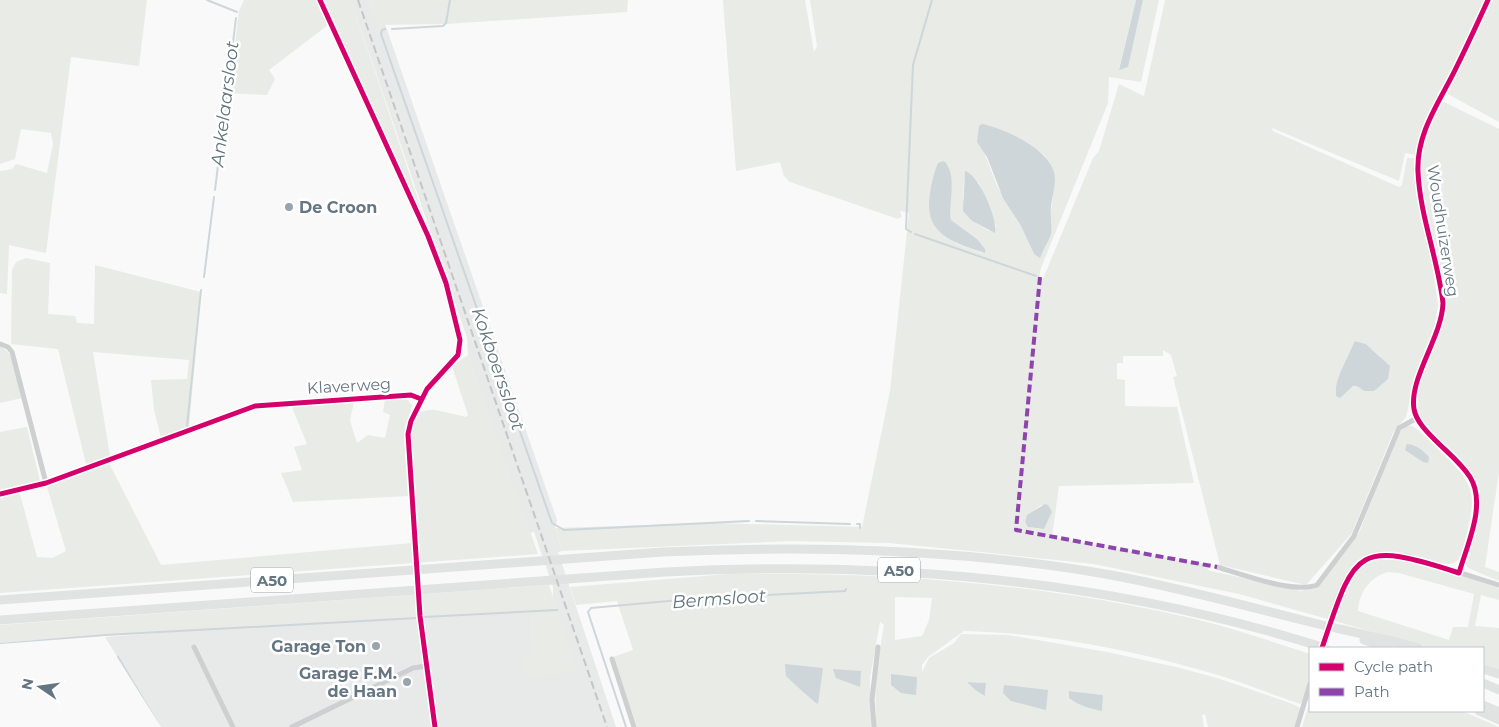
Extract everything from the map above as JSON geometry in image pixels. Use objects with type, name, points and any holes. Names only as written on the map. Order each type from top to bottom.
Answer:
[{"type":"highway","name":"A50","points":[[0,600],[544,560],[744,548],[846,548],[948,554],[1031,563],[1111,575],[1228,600],[1414,647]]},
{"type":"highway","name":"A50","points":[[0,620],[567,578],[730,568],[894,570],[951,574],[1063,588],[1171,607],[1319,647]]},
{"type":"highway","name":"A50","points":[[1302,620],[1385,647]]},
{"type":"highway","points":[[1484,669],[1499,674]]},
{"type":"highway","points":[[1484,684],[1499,690]]},
{"type":"highway","points":[[1484,705],[1499,712]]},
{"type":"highway","points":[[1481,712],[1499,720]]},
{"type":"street","points":[[320,0],[428,236],[446,283],[460,340],[460,352],[427,389],[411,421],[408,434],[416,559]]},
{"type":"street","name":"Woudhuizerweg","points":[[1417,418],[1414,408],[1414,396],[1441,319],[1443,303],[1419,180],[1420,150],[1424,131],[1436,103],[1462,56],[1488,0]]},
{"type":"street","points":[[0,344],[8,347],[12,352],[46,483]]},
{"type":"street","name":"Klaverweg","points":[[0,494],[46,483],[260,405],[411,395],[421,399]]},
{"type":"street","points":[[1217,567],[1290,586],[1310,587],[1317,584],[1354,536],[1399,428],[1417,418],[1467,474],[1475,489],[1475,517],[1459,573]]},
{"type":"street","points":[[1323,647],[1349,574],[1362,562],[1378,555],[1407,556],[1499,585]]},
{"type":"street","points":[[419,600],[435,727]]},
{"type":"street","points":[[874,727],[872,699],[878,646]]},
{"type":"street","points":[[194,647],[233,727]]},
{"type":"street","points":[[612,658],[634,727]]},
{"type":"street","points":[[292,727],[304,724],[413,668],[426,666]]},
{"type":"street","points":[[1297,727],[1309,687]]},
{"type":"shaded area","points":[[0,0],[147,0],[139,66],[71,57],[46,253],[9,245],[7,294],[0,293],[0,171],[12,169],[16,164],[47,173],[53,144],[51,133],[21,129],[15,159],[0,164]]},
{"type":"shaded area","points":[[244,0],[316,0],[328,25],[269,70],[275,79],[267,95],[229,93],[239,11]]},
{"type":"shaded area","points":[[322,0],[351,0],[431,238]]},
{"type":"shaded area","points":[[351,0],[369,0],[378,25],[385,24],[557,520],[555,528],[562,551],[558,552],[616,727],[161,727],[105,637],[553,603],[553,587],[534,532],[529,533],[468,355],[467,338]]},
{"type":"shaded area","points":[[369,0],[628,0],[627,12],[446,24],[378,25]]},
{"type":"shaded area","points":[[723,0],[805,0],[814,52],[817,46],[810,0],[1136,0],[1119,69],[1128,66],[1143,0],[1159,0],[1141,82],[1109,77],[1108,103],[1041,268],[1039,277],[1043,279],[1093,158],[1099,151],[1119,84],[1144,96],[1165,0],[1485,0],[1464,50],[1432,110],[1417,155],[1405,153],[1399,181],[1272,128],[1273,131],[1399,187],[1402,185],[1407,158],[1417,158],[1438,304],[1435,324],[1417,371],[1406,417],[1393,433],[1352,533],[1306,585],[1220,565],[1173,377],[1177,376],[1171,355],[1163,350],[1163,356],[1123,356],[1123,363],[1117,363],[1117,379],[1125,380],[1125,406],[1177,407],[1194,483],[1059,486],[1052,537],[1211,565],[1207,570],[1301,591],[1316,586],[1359,533],[1397,435],[1406,425],[1412,426],[1452,463],[1467,482],[1472,500],[1462,554],[1456,561],[1449,564],[1392,552],[1378,552],[1367,556],[1348,573],[1335,603],[1341,605],[1350,583],[1360,569],[1378,560],[1394,559],[1430,565],[1499,588],[1499,600],[1481,595],[1475,626],[1499,628],[1499,670],[1484,664],[1484,647],[1426,647],[1239,594],[1094,564],[889,543],[790,541],[562,551],[555,528],[710,523],[862,527],[890,391],[909,213],[900,211],[902,217],[898,219],[790,182],[784,176],[780,162],[736,171]],"holes":[[[1027,143],[1045,156],[1055,179],[1050,219],[1051,235],[1042,253],[1034,254],[1021,226],[997,186],[984,152]],[[938,163],[947,164],[949,168],[951,220],[977,239],[985,249],[983,253],[958,244],[941,232],[929,197]],[[964,179],[979,183],[996,227],[989,231],[972,221],[963,199]],[[1356,341],[1366,344],[1381,357],[1359,387],[1336,386]],[[1041,505],[1052,512],[1044,529],[1032,528],[1025,522],[1027,516]],[[1388,572],[1399,573],[1474,594],[1468,627],[1453,627],[1449,640],[1358,611],[1363,592],[1371,582]]]},
{"type":"shaded area","points":[[1136,0],[1143,0],[1128,67],[1119,70]]},
{"type":"shaded area","points":[[1493,0],[1499,0],[1499,122],[1446,93]]},
{"type":"shaded area","points":[[1442,101],[1499,129],[1499,472],[1485,567],[1499,572],[1499,581],[1468,568],[1465,562],[1478,510],[1475,482],[1461,462],[1427,429],[1418,412],[1416,400],[1423,372],[1445,311],[1420,175],[1422,144],[1439,102]]},
{"type":"shaded area","points":[[982,124],[1004,131],[1028,143],[1047,159],[1053,169],[1055,179],[1051,206],[1051,234],[1040,258],[1034,254],[1021,226],[1003,198],[987,157],[977,142],[979,126]]},
{"type":"shaded area","points":[[944,161],[951,173],[952,181],[951,220],[977,239],[985,249],[985,253],[953,241],[942,234],[934,225],[930,215],[931,187],[938,163]]},
{"type":"shaded area","points":[[965,171],[976,180],[991,208],[995,233],[972,221],[963,211]]},
{"type":"shaded area","points":[[26,258],[50,263],[48,314],[75,316],[77,323],[94,324],[95,265],[201,292],[189,428],[161,438],[154,410],[151,380],[187,379],[189,360],[93,352],[110,456],[86,464],[58,349],[11,344],[12,270],[16,262]]},
{"type":"shaded area","points":[[1355,341],[1366,344],[1390,366],[1388,379],[1374,391],[1364,391],[1359,387],[1353,386],[1340,398],[1336,396],[1336,386]]},
{"type":"shaded area","points":[[0,347],[6,350],[13,361],[22,398],[0,403]]},
{"type":"shaded area","points":[[468,355],[538,554],[0,593],[0,498],[20,494],[37,557],[52,558],[66,551],[47,487],[109,463],[161,565],[412,543],[413,559],[419,559],[410,431],[419,412],[433,410],[466,417],[468,415],[452,366]]},
{"type":"shaded area","points":[[406,399],[412,405],[404,435],[408,496],[293,502],[281,473],[302,470],[294,447],[307,444],[291,405],[354,401],[350,421],[357,443],[368,435],[385,438],[390,415],[383,412],[385,400]]},
{"type":"shaded area","points":[[27,427],[40,481],[0,490],[0,432]]},
{"type":"shaded area","points":[[1407,444],[1417,447],[1424,452],[1429,457],[1428,463],[1423,462],[1405,450]]},
{"type":"shaded area","points":[[1045,504],[1048,505],[1052,512],[1044,529],[1028,527],[1025,522],[1027,515]]},
{"type":"shaded area","points":[[729,574],[847,575],[964,582],[1022,588],[1080,596],[1210,623],[1309,654],[1309,688],[1304,700],[1300,704],[1218,675],[1124,651],[1028,635],[964,631],[928,657],[922,665],[922,672],[929,658],[954,643],[961,634],[1008,635],[1107,652],[1217,678],[1300,708],[1296,727],[1208,727],[1205,714],[1202,715],[1204,727],[876,727],[875,678],[884,625],[880,622],[870,678],[871,727],[637,727],[613,657],[633,650],[617,601],[576,605],[570,587]],"holes":[[[895,597],[932,598],[929,620],[922,636],[895,640]],[[967,682],[986,683],[985,696],[975,690]],[[1069,691],[1103,695],[1102,711],[1101,711]]]},
{"type":"shaded area","points":[[549,585],[578,672],[525,677],[522,657],[531,655],[529,611],[422,616],[422,600],[415,600],[417,617],[103,635],[0,643],[0,625]]},
{"type":"shaded area","points":[[106,634],[106,636],[0,644],[0,643]]},
{"type":"shaded area","points":[[118,655],[161,727],[117,657]]},
{"type":"shaded area","points":[[785,664],[823,668],[818,704],[786,676]]},
{"type":"shaded area","points":[[833,669],[861,671],[860,687],[836,678]]},
{"type":"shaded area","points":[[891,674],[917,677],[916,695],[901,693],[891,685]]},
{"type":"shaded area","points":[[967,682],[986,683],[985,696],[975,690]]},
{"type":"shaded area","points":[[1004,685],[1048,690],[1046,710],[1011,701],[1003,693]]},
{"type":"shaded area","points":[[1069,691],[1103,695],[1102,711],[1073,701],[1069,698]]},
{"type":"shaded area","points":[[1309,704],[1309,712],[1464,712],[1499,727],[1302,727]]},
{"type":"waterway","name":"Ankelaarsloot","points":[[207,0],[237,12]]},
{"type":"waterway","name":"Kokboerssloot","points":[[392,29],[443,26],[446,23],[450,0]]},
{"type":"waterway","points":[[911,232],[906,229],[913,65],[932,0]]},
{"type":"waterway","name":"Ankelaarsloot","points":[[215,190],[236,18]]},
{"type":"waterway","name":"Kokboerssloot","points":[[385,29],[382,30],[381,34],[552,523],[564,530],[749,521]]},
{"type":"waterway","name":"Ankelaarsloot","points":[[204,277],[214,197]]},
{"type":"waterway","points":[[915,234],[1036,276]]},
{"type":"waterway","name":"Ankelaarsloot","points":[[187,426],[201,290]]},
{"type":"waterway","name":"Kokboerssloot","points":[[756,521],[850,524]]},
{"type":"waterway","name":"Kokboerssloot","points":[[857,524],[860,524],[860,528]]},
{"type":"waterway","name":"Bermsloot","points":[[626,727],[588,612],[591,608],[691,599],[845,591],[846,589]]},
{"type":"waterway","points":[[424,617],[557,610]]},
{"type":"waterway","points":[[105,635],[417,618]]},
{"type":"tunnel","points":[[416,559],[419,600]]},
{"type":"railway","points":[[358,0],[607,727]]},
{"type":"marked path","points":[[1040,277],[1016,530],[1217,567]]},
{"type":"cycle path","points":[[320,0],[428,236],[446,283],[460,340],[458,355],[427,389],[411,421],[408,434],[420,616],[435,727]]},
{"type":"cycle path","points":[[1322,647],[1343,590],[1352,572],[1364,561],[1379,556],[1398,557],[1425,562],[1459,573],[1474,525],[1477,499],[1470,477],[1458,462],[1425,430],[1419,422],[1414,409],[1416,384],[1437,330],[1443,303],[1419,188],[1418,157],[1425,130],[1488,0]]},
{"type":"cycle path","points":[[0,494],[46,483],[255,406],[411,395],[421,399]]},
{"type":"place","name":"De Croon","points":[[289,207]]},
{"type":"place","name":"Garage Ton","points":[[376,646]]},
{"type":"place","name":"Garage F.M. de Haan","points":[[407,682]]}]
